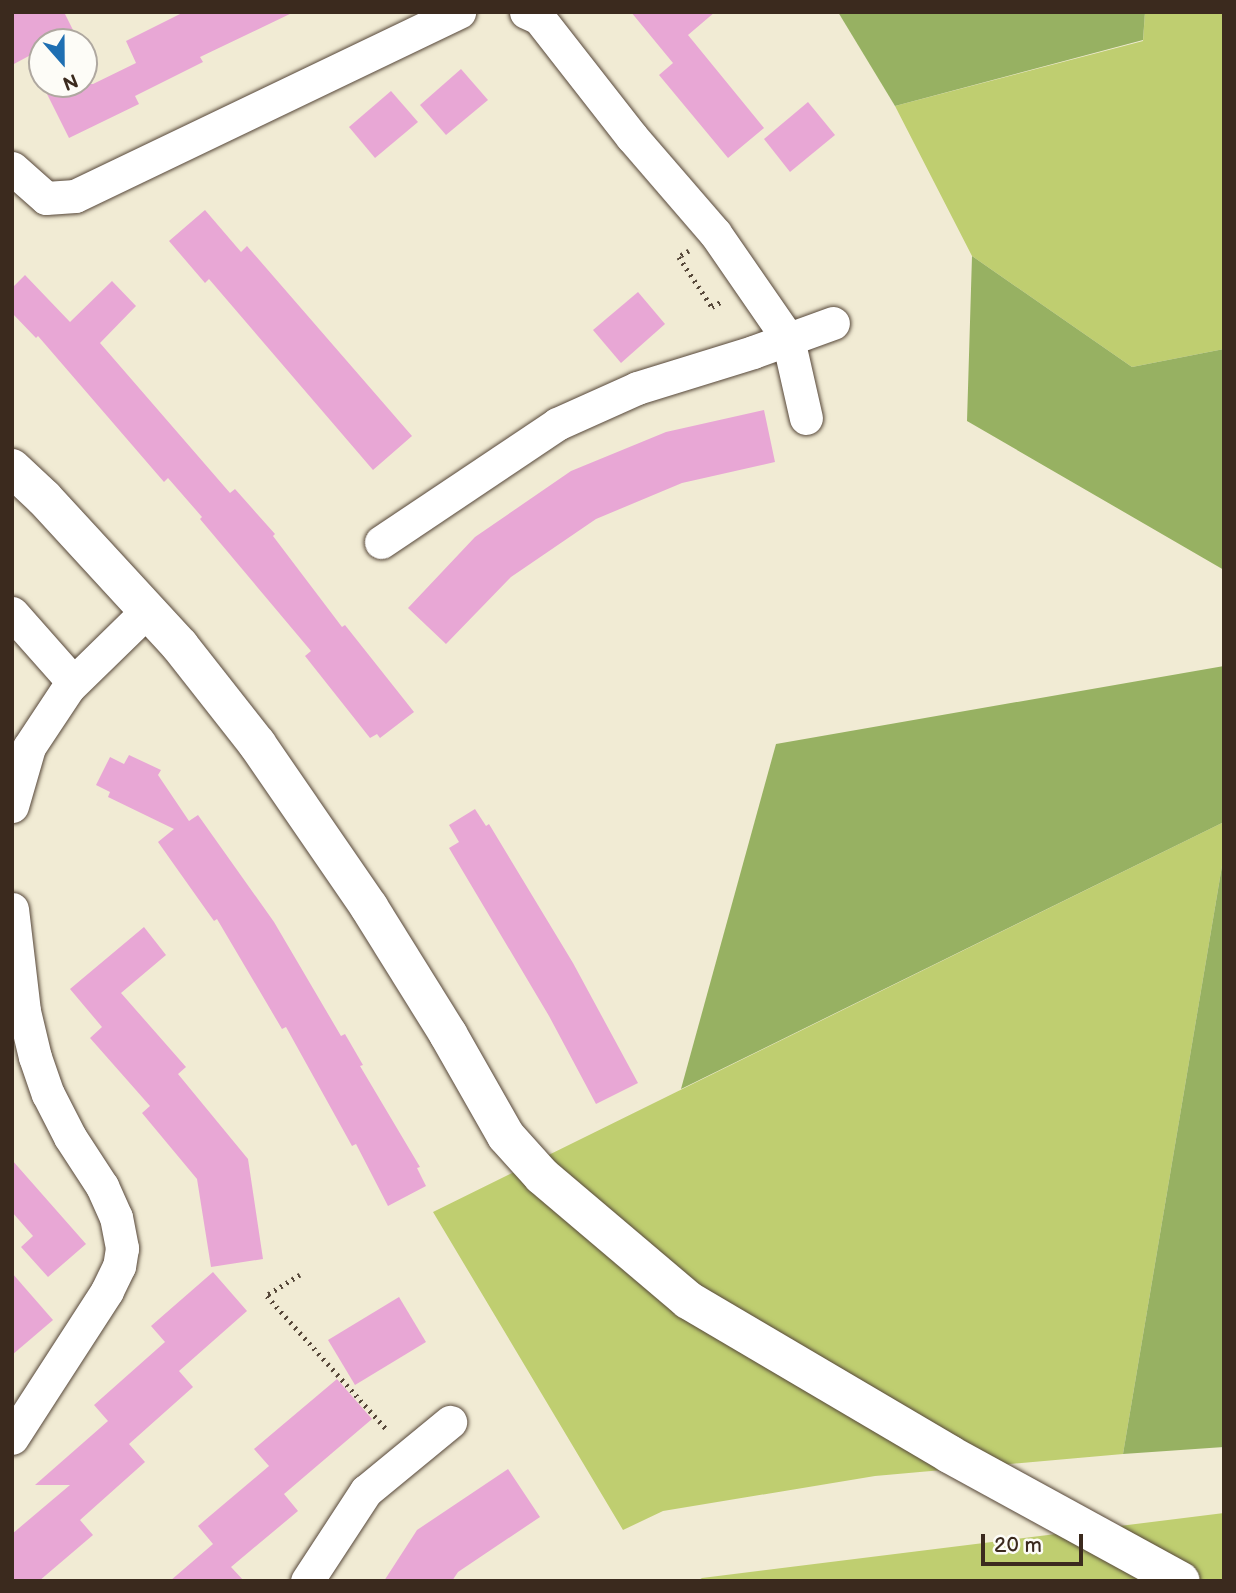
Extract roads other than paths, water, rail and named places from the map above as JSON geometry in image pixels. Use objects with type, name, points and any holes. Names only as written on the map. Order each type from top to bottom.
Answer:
[{"type":"street","points":[[12,168],[46,198],[75,196],[459,12]]},
{"type":"street","points":[[526,12],[540,18],[624,127],[715,233],[788,339],[806,418]]},
{"type":"street","points":[[381,542],[557,424],[637,388],[833,323]]},
{"type":"street","points":[[12,468],[44,498],[180,646],[257,744],[308,815],[448,1034],[506,1136],[542,1176],[688,1300],[949,1454],[1181,1581]]},
{"type":"street","points":[[12,806],[29,747],[73,682],[147,611]]},
{"type":"street","points":[[12,613],[73,682]]},
{"type":"street","points":[[12,909],[24,1011],[35,1057],[48,1094],[70,1137],[103,1186],[116,1217],[122,1248],[119,1266],[107,1290],[17,1420]]},
{"type":"street","points":[[307,1581],[366,1490],[450,1422]]}]
